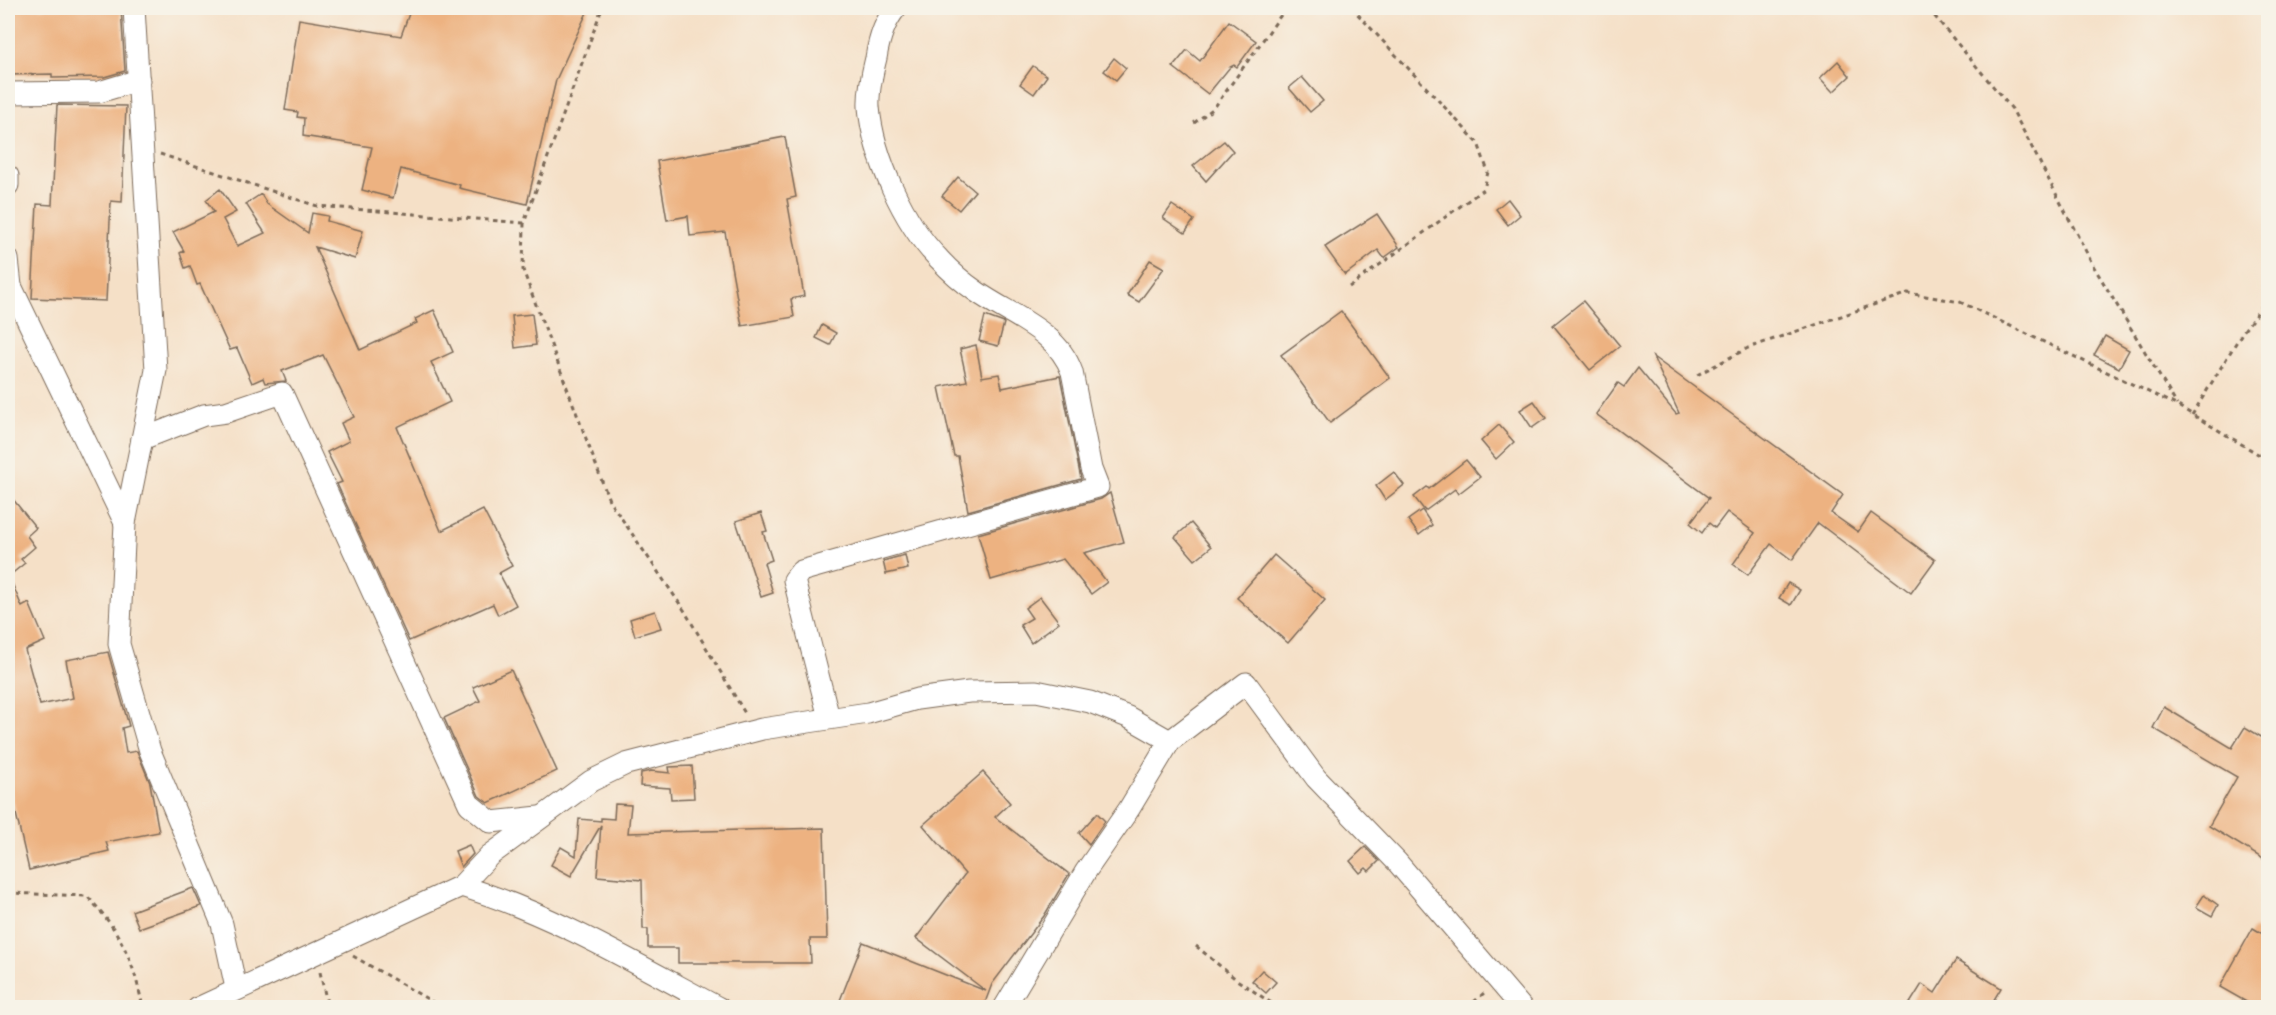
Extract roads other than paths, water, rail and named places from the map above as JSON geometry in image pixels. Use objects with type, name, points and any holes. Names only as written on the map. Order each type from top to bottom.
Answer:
[{"type":"street","points":[[134,8],[156,370],[125,524],[120,644],[150,752],[222,924],[236,988]]},
{"type":"street","points":[[829,718],[794,580],[801,571],[811,566],[971,525],[1098,487],[1091,469],[1067,357],[1057,343],[976,291],[939,259],[917,233],[893,188],[876,144],[869,107],[878,45],[887,18],[896,8]]},
{"type":"street","points":[[8,93],[99,92],[139,80]]},
{"type":"street","points":[[8,176],[10,180],[8,185]]},
{"type":"street","points":[[8,259],[11,286],[125,524]]},
{"type":"street","points":[[142,439],[196,418],[235,410],[282,393],[469,804],[491,822],[545,815]]},
{"type":"street","points":[[1004,1008],[1086,871],[1129,809],[1170,741],[1246,683],[1316,778],[1397,862],[1497,982],[1522,1008]]},
{"type":"street","points":[[198,1008],[236,988],[461,886],[489,856],[591,781],[626,764],[756,732],[868,713],[918,699],[969,692],[1036,691],[1090,702],[1128,717],[1170,741]]},
{"type":"street","points":[[461,886],[491,895],[589,940],[719,1008]]}]
